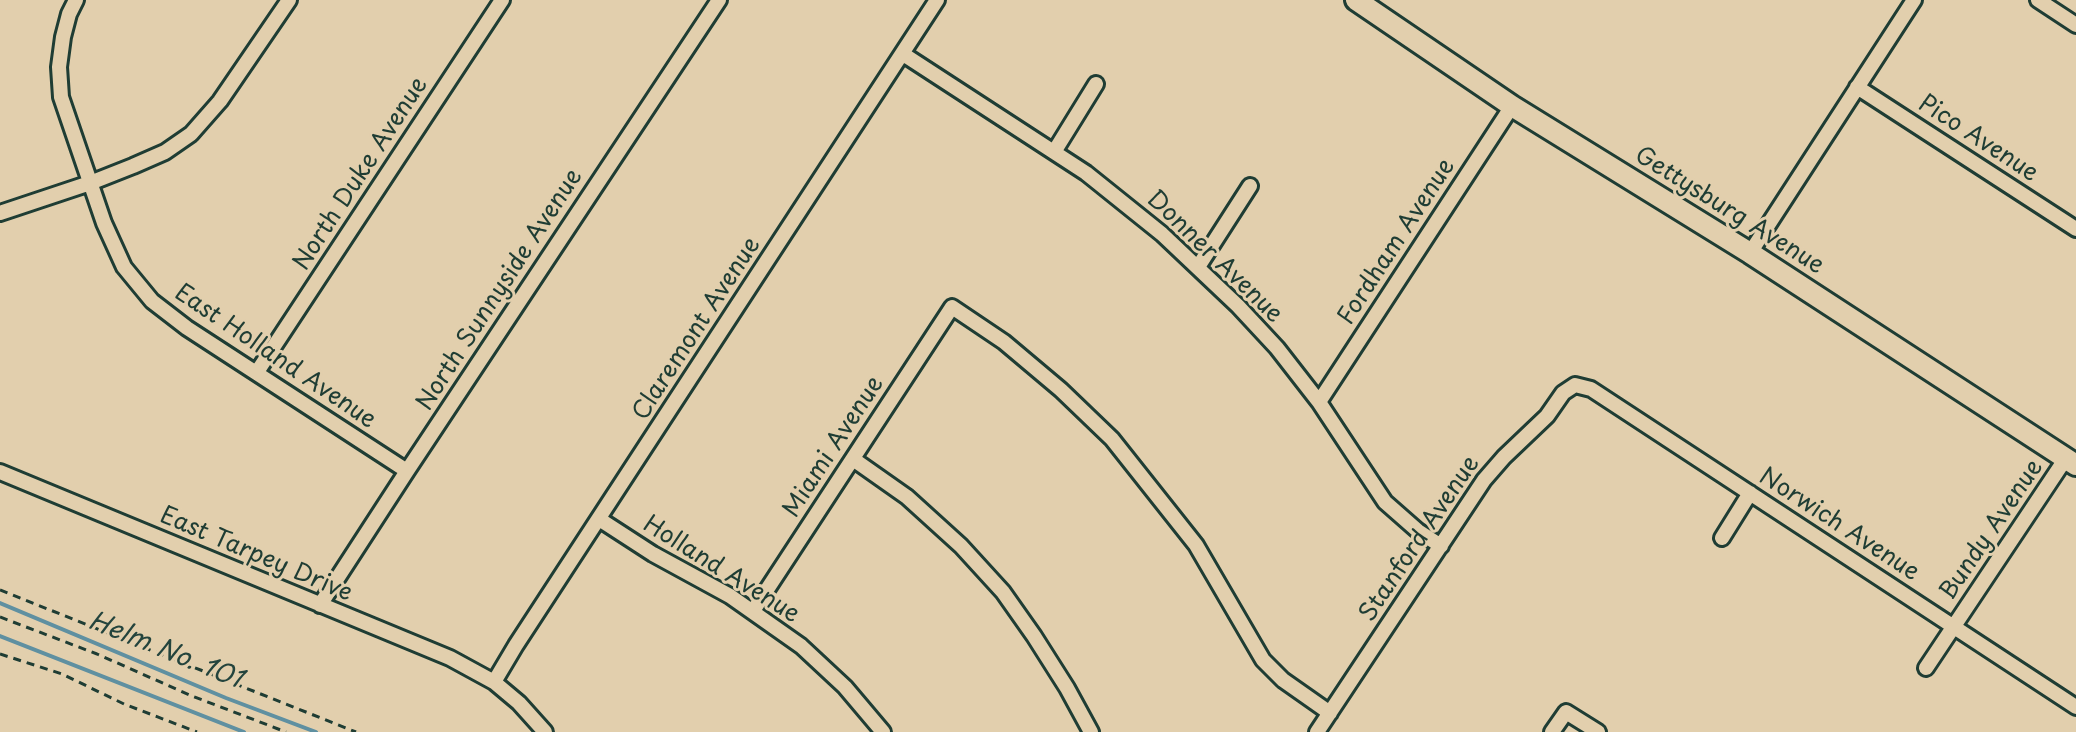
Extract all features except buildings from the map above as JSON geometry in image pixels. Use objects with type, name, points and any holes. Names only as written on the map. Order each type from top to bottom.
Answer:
[{"type":"street","name":"East Holland Avenue","points":[[76,0],[63,37],[59,67],[61,97],[104,223],[124,267],[152,301],[187,328],[407,471]]},
{"type":"street","points":[[0,213],[90,183],[165,152],[191,134],[220,101],[289,0]]},
{"type":"street","name":"North Duke Avenue","points":[[257,372],[502,0]]},
{"type":"street","name":"North Sunnyside Avenue","points":[[320,605],[719,0]]},
{"type":"street","name":"Claremont Avenue","points":[[494,682],[937,0]]},
{"type":"street","name":"Gettysburg Avenue","points":[[1356,0],[1512,106],[1750,253],[2071,462]]},
{"type":"street","points":[[1750,253],[1914,0]]},
{"type":"street","points":[[2038,0],[2076,25]]},
{"type":"street","name":"Donner Avenue","points":[[903,54],[1054,152],[1127,204],[1198,267],[1277,348],[1319,402],[1385,502],[1418,531],[1441,546]]},
{"type":"street","points":[[1054,152],[1096,84]]},
{"type":"street","name":"Pico Avenue","points":[[1857,87],[2076,229]]},
{"type":"street","name":"Fordham Avenue","points":[[1319,402],[1512,106]]},
{"type":"street","points":[[1198,267],[1250,186]]},
{"type":"street","name":"Miami Avenue","points":[[753,611],[952,307],[1004,342],[1112,439],[1196,545],[1263,660],[1283,680],[1330,713]]},
{"type":"street","name":"Stanford Avenue","points":[[1317,732],[1484,480],[1504,457],[1531,434],[1563,393],[1575,385]]},
{"type":"street","name":"Norwich Avenue","points":[[1575,385],[1591,389],[2076,707]]},
{"type":"street","points":[[853,459],[907,497],[961,546],[1003,592],[1067,688],[1091,732]]},
{"type":"street","name":"Bundy Avenue","points":[[1926,668],[2071,462]]},
{"type":"street","name":"East Tarpey Drive","points":[[0,472],[450,658],[494,682],[519,703],[545,732]]},
{"type":"street","points":[[1722,538],[1750,493]]},
{"type":"street","name":"Holland Avenue","points":[[599,519],[653,554],[730,596],[801,646],[845,687],[883,732]]},
{"type":"street","points":[[1552,732],[1566,712],[1598,732]]},
{"type":"path","points":[[0,590],[356,732]]},
{"type":"path","points":[[0,617],[286,732]]},
{"type":"path","points":[[0,654],[62,674],[124,704],[197,732]]},
{"type":"waterway","name":"Helm No. 101","points":[[0,603],[226,698],[316,732]]},
{"type":"waterway","points":[[0,636],[244,732]]}]
